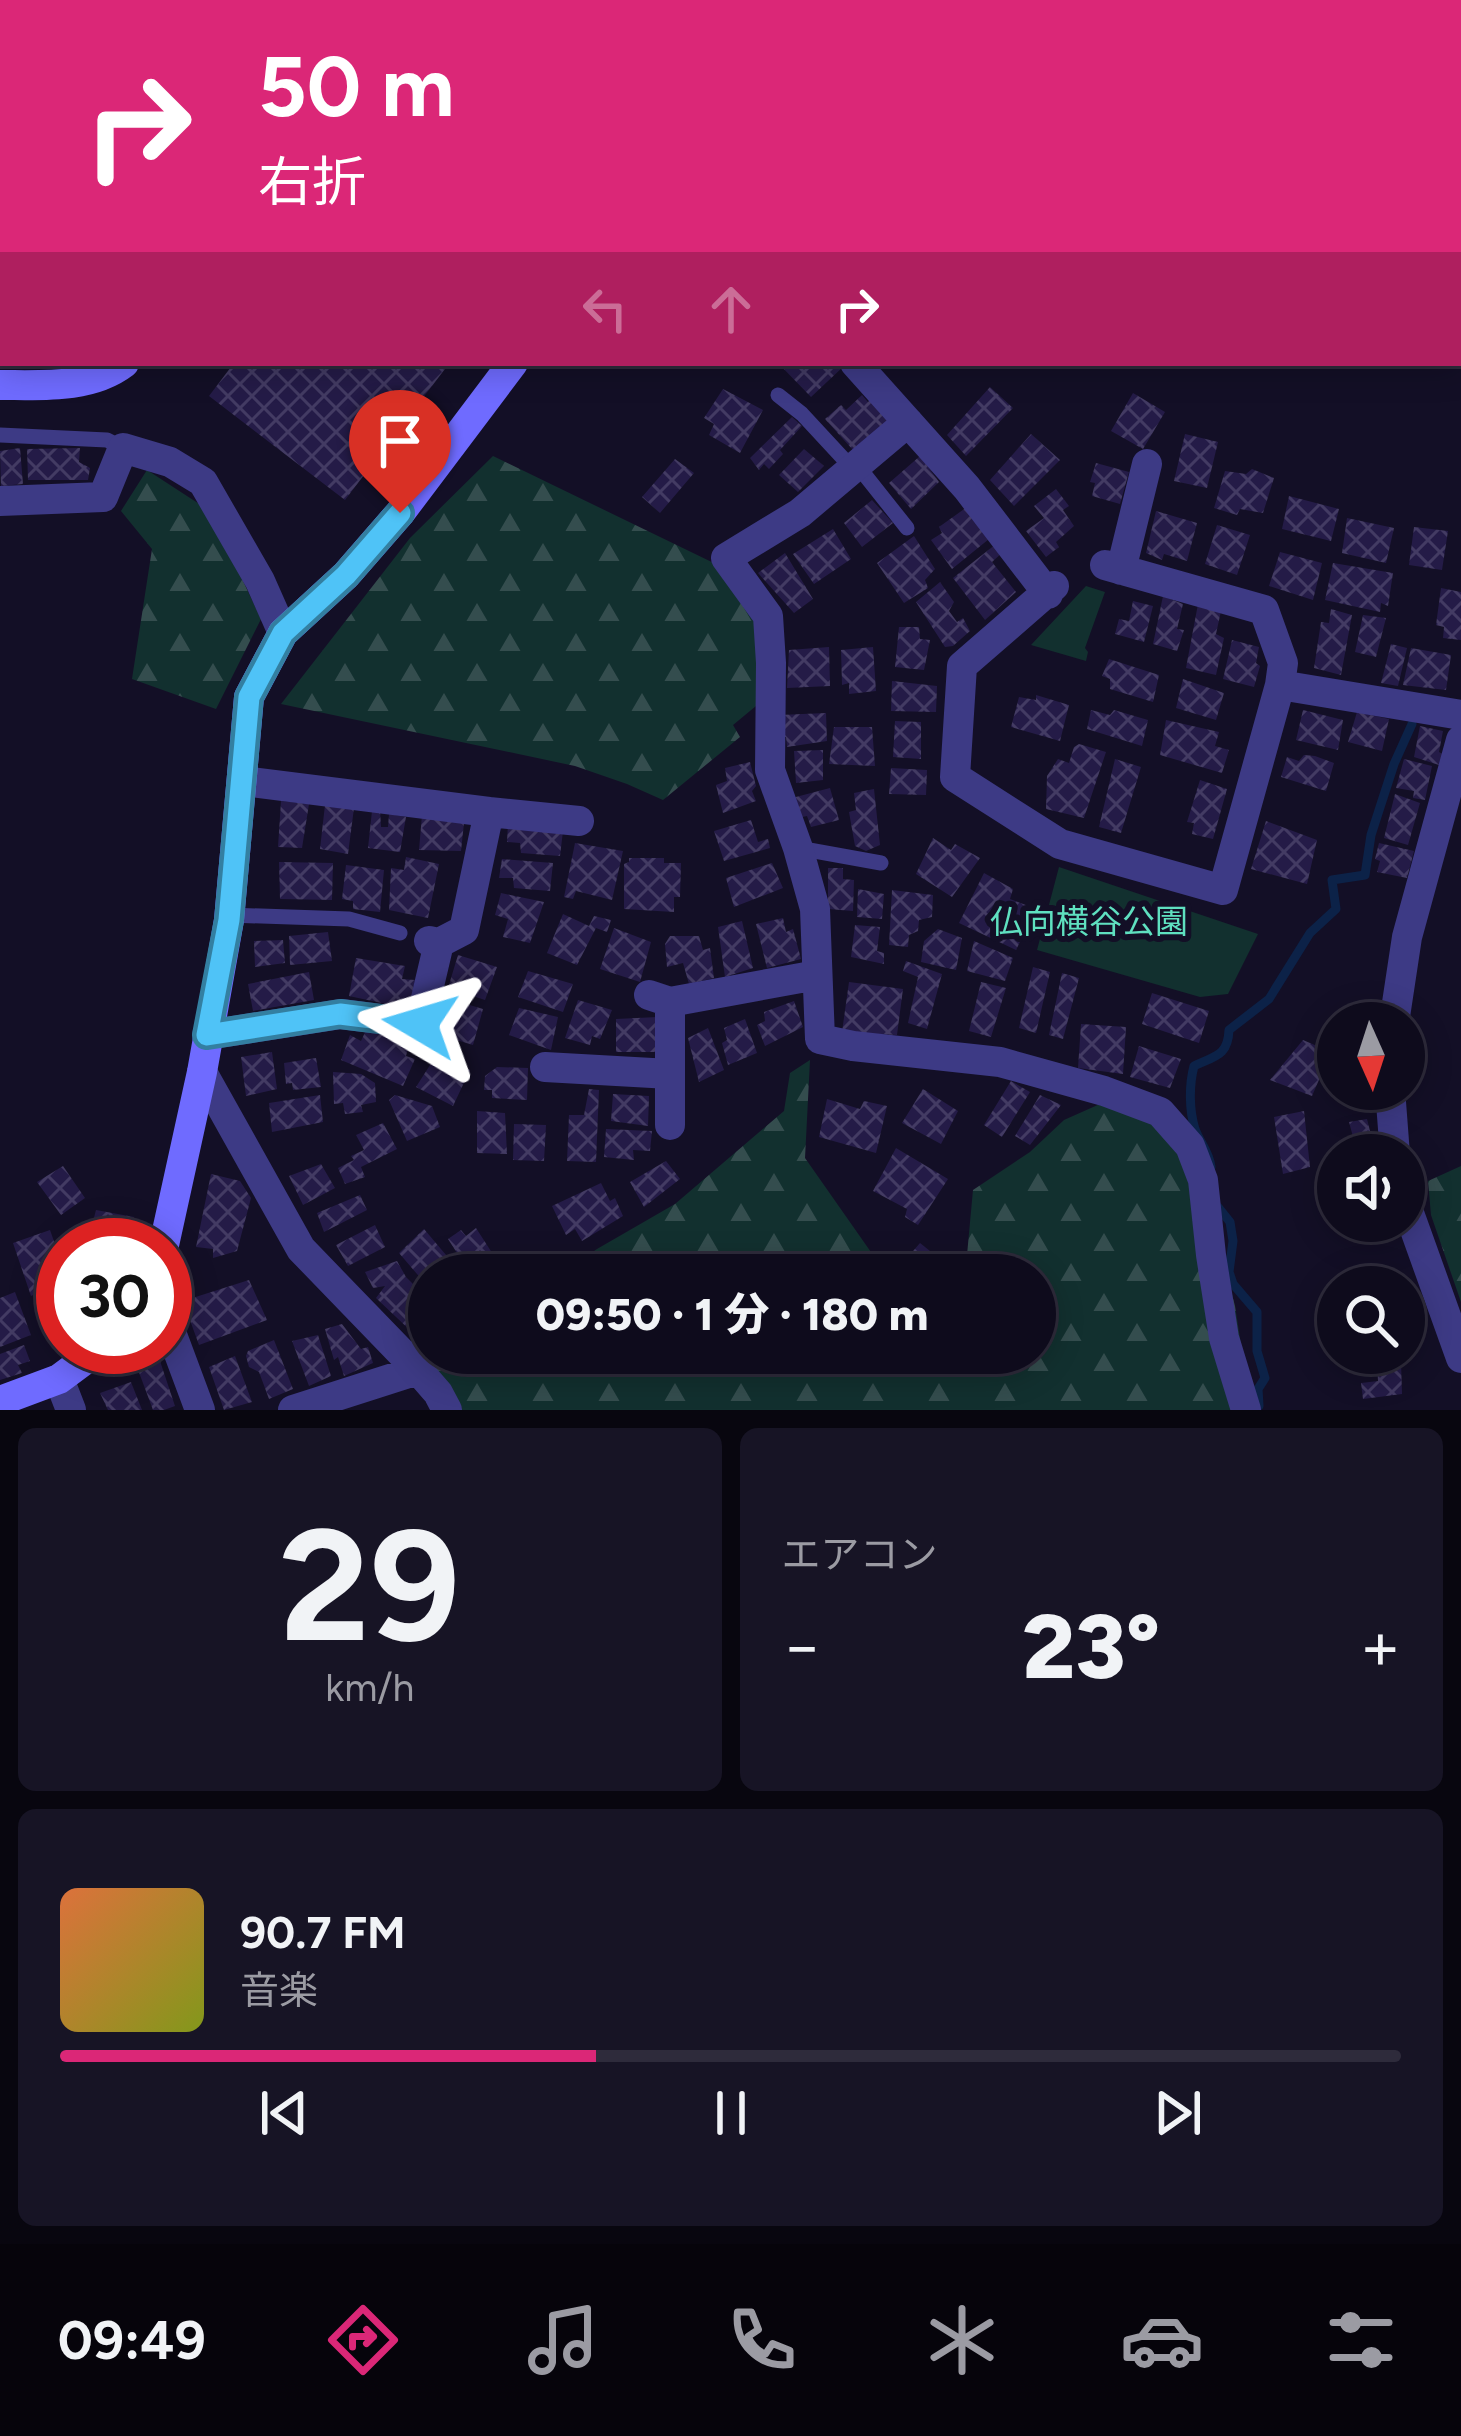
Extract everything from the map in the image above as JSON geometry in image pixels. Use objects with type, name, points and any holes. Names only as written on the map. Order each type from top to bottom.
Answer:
[{"type":"street","points":[[0,385],[62,386],[120,366]]},
{"type":"street","points":[[170,1218],[229,915],[249,697],[283,633],[346,575],[400,513],[511,366]]},
{"type":"street","points":[[858,366],[1051,590],[962,666],[955,777],[1060,844],[1223,890],[1283,663],[1264,610],[1113,568],[1147,464]]},
{"type":"street","points":[[908,422],[800,512],[726,558],[768,616],[770,770],[815,909],[820,1040],[1000,1062],[1160,1112],[1190,1146],[1203,1180],[1224,1338],[1246,1410]]},
{"type":"street","points":[[0,501],[103,497],[123,448],[170,462],[203,482],[260,581],[283,633]]},
{"type":"street","points":[[1280,686],[1461,716]]},
{"type":"street","points":[[1397,1002],[1407,937],[1461,740]]},
{"type":"street","points":[[242,781],[579,821]]},
{"type":"street","points":[[207,1035],[340,1014],[420,1024],[423,939],[464,930],[489,812]]},
{"type":"street","points":[[670,1125],[670,1074],[660,998],[817,975]]},
{"type":"street","points":[[545,1067],[670,1074]]},
{"type":"street","points":[[202,1072],[302,1249],[408,1346]]},
{"type":"street","points":[[1419,1242],[1461,1358]]},
{"type":"street","points":[[293,1410],[408,1358]]},
{"type":"street","points":[[0,1401],[65,1374]]},
{"type":"street","points":[[187,1374],[200,1410]]},
{"type":"street","points":[[428,1374],[447,1410]]},
{"type":"street","points":[[59,1378],[71,1410]]},
{"type":"lane","points":[[778,395],[855,466],[907,528]]},
{"type":"lane","points":[[0,435],[106,440],[123,448]]},
{"type":"lane","points":[[798,848],[880,863]]},
{"type":"lane","points":[[229,915],[349,919],[423,939]]},
{"type":"green space","points":[[493,456],[724,568],[762,619],[762,701],[733,725],[740,737],[663,800],[575,766],[281,704],[410,538]]},
{"type":"green space","points":[[147,470],[210,511],[261,619],[216,709],[132,679],[152,549],[121,511]]},
{"type":"green space","points":[[1086,586],[1105,592],[1085,648],[1086,661],[1031,645]]},
{"type":"green space","name":"仏向横谷公園","points":[[1059,867],[1258,934],[1228,994],[1200,997],[1037,950]]},
{"type":"green space","points":[[810,1060],[805,1158],[872,1254],[590,1254],[675,1204],[784,1111],[790,1073]]},
{"type":"green space","points":[[1118,1096],[1166,1122],[1218,1239],[1235,1306],[1251,1410],[459,1410],[435,1374],[1056,1374],[1056,1254],[967,1254],[973,1190],[1030,1152],[1064,1120]]},
{"type":"green space","points":[[1461,1166],[1461,1302],[1431,1215],[1428,1181]]},
{"type":"building","points":[[232,366],[447,366],[345,500],[209,396]]},
{"type":"building","points":[[781,366],[844,366],[811,397]]},
{"type":"building","points":[[990,387],[1013,408],[966,456],[947,435]]},
{"type":"building","points":[[723,389],[763,410],[740,453],[709,435],[714,424],[704,418]]},
{"type":"building","points":[[1133,393],[1165,412],[1143,449],[1111,431]]},
{"type":"building","points":[[862,395],[868,402],[873,395],[892,418],[853,450],[825,419],[841,405],[846,410]]},
{"type":"building","points":[[792,417],[802,426],[769,469],[764,464],[759,470],[750,458]]},
{"type":"building","points":[[1031,434],[1060,460],[1014,506],[990,480]]},
{"type":"building","points":[[1185,434],[1218,442],[1207,488],[1174,481]]},
{"type":"building","points":[[20,448],[23,484],[1,486],[0,451]]},
{"type":"building","points":[[80,448],[79,462],[90,468],[88,480],[28,480],[27,449]]},
{"type":"building","points":[[804,449],[824,466],[798,492],[779,475]]},
{"type":"building","points":[[920,456],[939,482],[911,509],[889,483]]},
{"type":"building","points":[[675,459],[694,473],[660,513],[642,497]]},
{"type":"building","points":[[1096,463],[1129,472],[1120,504],[1092,496],[1095,483],[1090,482]]},
{"type":"building","points":[[1252,469],[1274,478],[1263,513],[1240,509],[1237,515],[1214,508],[1225,471],[1246,474]]},
{"type":"building","points":[[1056,489],[1069,506],[1063,510],[1074,526],[1046,557],[1026,531],[1044,518],[1034,506]]},
{"type":"building","points":[[1289,496],[1339,509],[1331,541],[1282,529]]},
{"type":"building","points":[[872,500],[893,523],[862,547],[844,523]]},
{"type":"building","points":[[967,507],[989,539],[952,569],[931,540],[942,533],[939,527]]},
{"type":"building","points":[[1156,511],[1197,523],[1187,561],[1164,554],[1162,560],[1146,553]]},
{"type":"building","points":[[1347,518],[1394,528],[1386,563],[1342,553]]},
{"type":"building","points":[[1217,525],[1250,535],[1237,575],[1205,564]]},
{"type":"building","points":[[1414,527],[1448,531],[1442,570],[1409,565]]},
{"type":"building","points":[[833,529],[851,559],[814,584],[793,554]]},
{"type":"building","points":[[914,536],[935,569],[925,580],[928,588],[904,603],[877,563]]},
{"type":"building","points":[[996,544],[1003,552],[992,562],[1016,592],[985,620],[953,578]]},
{"type":"building","points":[[1280,552],[1322,563],[1313,600],[1269,586]]},
{"type":"building","points":[[785,553],[813,599],[794,613],[758,573]]},
{"type":"building","points":[[1333,563],[1393,573],[1388,606],[1381,603],[1380,612],[1325,600]]},
{"type":"building","points":[[940,582],[954,602],[949,611],[957,622],[963,618],[970,631],[953,646],[945,647],[916,602]]},
{"type":"building","points":[[1441,588],[1461,592],[1461,640],[1443,638],[1444,627],[1436,625]]},
{"type":"building","points":[[1163,596],[1183,604],[1177,629],[1184,630],[1177,651],[1153,644]]},
{"type":"building","points":[[1133,601],[1153,606],[1144,642],[1115,634],[1119,619],[1129,621]]},
{"type":"building","points":[[1198,604],[1221,611],[1216,634],[1224,638],[1216,675],[1186,668]]},
{"type":"building","points":[[1331,609],[1352,615],[1341,675],[1314,668],[1321,622],[1329,623]]},
{"type":"building","points":[[1363,615],[1386,618],[1376,657],[1355,652]]},
{"type":"building","points":[[899,627],[919,627],[920,639],[930,640],[924,670],[895,667]]},
{"type":"building","points":[[1232,640],[1259,647],[1254,687],[1223,679]]},
{"type":"building","points":[[1391,644],[1407,648],[1398,686],[1381,683]]},
{"type":"building","points":[[829,647],[830,686],[787,688],[789,650]]},
{"type":"building","points":[[873,647],[876,691],[849,694],[849,683],[842,685],[841,650]]},
{"type":"building","points":[[1411,648],[1451,655],[1446,690],[1403,685]]},
{"type":"building","points":[[1109,659],[1159,675],[1153,702],[1110,689],[1110,679],[1102,676]]},
{"type":"building","points":[[1183,679],[1224,693],[1216,720],[1176,708]]},
{"type":"building","points":[[892,681],[937,686],[936,712],[891,711]]},
{"type":"building","points":[[1036,695],[1069,705],[1060,741],[1011,727],[1019,697],[1036,700]]},
{"type":"building","points":[[1091,710],[1110,715],[1114,710],[1148,720],[1142,746],[1087,729]]},
{"type":"building","points":[[1303,710],[1343,720],[1338,750],[1296,740]]},
{"type":"building","points":[[1357,712],[1389,719],[1382,751],[1348,742]]},
{"type":"building","points":[[826,713],[827,741],[787,747],[786,737],[778,737],[779,715]]},
{"type":"building","points":[[1166,720],[1219,732],[1215,746],[1229,750],[1222,773],[1160,755]]},
{"type":"building","points":[[895,721],[921,722],[921,759],[893,757]]},
{"type":"building","points":[[1420,726],[1443,731],[1439,752],[1446,756],[1442,766],[1414,757]]},
{"type":"building","points":[[834,727],[872,727],[875,766],[829,764]]},
{"type":"building","points":[[1079,744],[1106,752],[1084,818],[1046,809],[1047,776],[1058,759],[1069,763]]},
{"type":"building","points":[[823,750],[823,780],[796,783],[794,751]]},
{"type":"building","points":[[1304,755],[1334,763],[1326,791],[1281,777],[1287,757],[1299,761]]},
{"type":"building","points":[[1115,759],[1141,767],[1121,833],[1099,827]]},
{"type":"building","points":[[1404,759],[1432,766],[1425,800],[1413,798],[1414,791],[1396,788]]},
{"type":"building","points":[[750,762],[756,801],[723,813],[716,785],[727,781],[725,768]]},
{"type":"building","points":[[891,768],[927,770],[926,795],[889,794]]},
{"type":"building","points":[[1200,780],[1227,789],[1213,839],[1192,834],[1194,823],[1187,822]]},
{"type":"building","points":[[830,788],[839,820],[811,827],[807,816],[798,818],[792,798]]},
{"type":"building","points":[[874,789],[880,845],[866,851],[855,846],[849,812],[856,810],[854,793]]},
{"type":"building","points":[[1395,794],[1420,803],[1408,845],[1384,838]]},
{"type":"building","points":[[281,801],[309,804],[302,848],[278,847]]},
{"type":"building","points":[[325,805],[354,808],[348,854],[320,849]]},
{"type":"building","points":[[380,810],[381,827],[388,827],[389,814],[406,817],[400,852],[368,848],[372,811]]},
{"type":"building","points":[[422,815],[464,823],[461,851],[419,850]]},
{"type":"building","points":[[751,820],[758,842],[768,839],[770,848],[724,861],[714,831]]},
{"type":"building","points":[[1266,821],[1317,840],[1307,884],[1251,869]]},
{"type":"building","points":[[508,823],[563,831],[560,856],[521,853],[520,843],[507,842]]},
{"type":"building","points":[[933,838],[951,850],[955,844],[980,858],[952,897],[916,874]]},
{"type":"building","points":[[575,843],[623,851],[612,900],[576,891],[573,899],[564,897]]},
{"type":"building","points":[[1379,843],[1414,851],[1407,878],[1377,872]]},
{"type":"building","points":[[406,857],[439,864],[428,918],[389,910],[391,868],[404,870]]},
{"type":"building","points":[[629,858],[681,863],[680,897],[674,897],[674,912],[624,909],[624,864]]},
{"type":"building","points":[[502,859],[553,863],[550,891],[514,888],[513,878],[499,878]]},
{"type":"building","points":[[279,862],[333,863],[332,900],[280,899]]},
{"type":"building","points":[[772,863],[783,888],[734,907],[726,878]]},
{"type":"building","points":[[346,865],[384,870],[380,912],[353,909],[353,901],[342,899]]},
{"type":"building","points":[[828,868],[843,868],[843,879],[854,880],[853,911],[828,909]]},
{"type":"building","points":[[984,873],[1013,889],[1010,899],[1036,909],[1016,950],[959,923]]},
{"type":"building","points":[[858,889],[884,894],[882,919],[857,917]]},
{"type":"building","points":[[892,890],[933,895],[932,917],[919,920],[918,931],[909,935],[908,947],[889,945]]},
{"type":"building","points":[[501,893],[544,902],[530,943],[503,937],[508,919],[495,915]]},
{"type":"building","points":[[563,914],[589,926],[594,916],[611,920],[607,932],[596,928],[577,965],[547,953]]},
{"type":"building","points":[[783,918],[786,932],[793,929],[801,959],[767,968],[756,924]]},
{"type":"building","points":[[742,921],[753,968],[725,977],[718,927]]},
{"type":"building","points":[[855,925],[880,927],[877,951],[884,953],[884,964],[851,957]]},
{"type":"building","points":[[614,928],[651,942],[640,982],[600,969]]},
{"type":"building","points":[[938,929],[962,938],[956,970],[921,962],[924,941]]},
{"type":"building","points":[[328,932],[332,961],[290,965],[289,936]]},
{"type":"building","points":[[670,936],[699,936],[703,950],[710,948],[714,978],[689,984],[683,963],[667,967],[665,944]]},
{"type":"building","points":[[283,940],[285,963],[255,967],[254,941]]},
{"type":"building","points":[[974,941],[1013,958],[1005,981],[967,971]]},
{"type":"building","points":[[458,955],[497,967],[485,1000],[448,988]]},
{"type":"building","points":[[356,958],[405,966],[402,979],[415,980],[409,1009],[349,996]]},
{"type":"building","points":[[906,961],[942,974],[927,1029],[908,1023],[918,977],[903,971]]},
{"type":"building","points":[[1033,967],[1050,972],[1036,1033],[1019,1028]]},
{"type":"building","points":[[528,971],[573,984],[563,1012],[518,997]]},
{"type":"building","points":[[309,972],[314,1000],[253,1011],[248,984]]},
{"type":"building","points":[[1062,973],[1079,978],[1063,1039],[1049,1035]]},
{"type":"building","points":[[849,982],[903,989],[897,1035],[842,1032]]},
{"type":"building","points":[[981,982],[1006,988],[991,1037],[969,1031]]},
{"type":"building","points":[[1152,993],[1209,1011],[1199,1043],[1142,1024]]},
{"type":"building","points":[[443,997],[483,1009],[473,1045],[433,1033]]},
{"type":"building","points":[[578,1000],[612,1010],[600,1039],[592,1036],[590,1045],[565,1038]]},
{"type":"building","points":[[794,1001],[803,1027],[765,1046],[757,1025],[765,1021],[764,1012]]},
{"type":"building","points":[[519,1008],[558,1017],[551,1050],[509,1035]]},
{"type":"building","points":[[658,1017],[656,1052],[616,1052],[616,1019]]},
{"type":"building","points":[[745,1019],[757,1053],[728,1065],[722,1043],[727,1040],[724,1028]]},
{"type":"building","points":[[1081,1024],[1126,1027],[1123,1074],[1078,1068]]},
{"type":"building","points":[[367,1028],[409,1045],[406,1056],[415,1059],[403,1086],[341,1060],[350,1035],[361,1041]]},
{"type":"building","points":[[708,1028],[724,1070],[699,1082],[688,1038]]},
{"type":"building","points":[[1303,1040],[1317,1046],[1317,1084],[1312,1096],[1270,1080]]},
{"type":"building","points":[[1139,1046],[1181,1059],[1170,1088],[1130,1077]]},
{"type":"building","points":[[272,1052],[277,1089],[246,1096],[241,1057]]},
{"type":"building","points":[[437,1054],[470,1070],[453,1106],[416,1087]]},
{"type":"building","points":[[316,1058],[321,1087],[293,1090],[292,1083],[286,1084],[284,1063]]},
{"type":"building","points":[[497,1067],[528,1068],[527,1100],[492,1098],[492,1090],[484,1090],[485,1076]]},
{"type":"building","points":[[333,1072],[361,1074],[375,1083],[376,1102],[361,1105],[363,1112],[345,1114],[343,1103],[334,1104]]},
{"type":"building","points":[[1011,1081],[1030,1092],[1002,1137],[984,1125]]},
{"type":"building","points":[[589,1089],[599,1090],[596,1162],[567,1161],[569,1115],[584,1115]]},
{"type":"building","points":[[923,1089],[958,1111],[941,1144],[902,1123]]},
{"type":"building","points":[[613,1094],[649,1096],[648,1126],[611,1121]]},
{"type":"building","points":[[320,1095],[323,1122],[272,1132],[269,1103]]},
{"type":"building","points":[[395,1095],[432,1106],[440,1127],[407,1141],[389,1100]]},
{"type":"building","points":[[1040,1095],[1061,1105],[1030,1145],[1015,1136]]},
{"type":"building","points":[[827,1099],[860,1109],[864,1101],[887,1106],[876,1153],[819,1137]]},
{"type":"building","points":[[477,1111],[505,1113],[507,1154],[477,1153]]},
{"type":"building","points":[[1304,1111],[1310,1167],[1283,1174],[1274,1117]]},
{"type":"building","points":[[1367,1119],[1371,1134],[1352,1134],[1349,1122]]},
{"type":"building","points":[[383,1123],[397,1149],[361,1167],[365,1177],[345,1184],[338,1168],[364,1150],[356,1135]]},
{"type":"building","points":[[514,1124],[546,1125],[544,1161],[513,1160]]},
{"type":"building","points":[[606,1129],[652,1131],[650,1151],[633,1150],[634,1160],[604,1157]]},
{"type":"building","points":[[896,1148],[948,1179],[918,1225],[905,1217],[907,1209],[873,1191]]},
{"type":"building","points":[[666,1161],[680,1179],[644,1207],[630,1182]]},
{"type":"building","points":[[321,1164],[335,1188],[303,1205],[289,1176]]},
{"type":"building","points":[[63,1166],[85,1198],[61,1215],[37,1182]]},
{"type":"building","points":[[211,1174],[240,1181],[251,1198],[237,1251],[213,1258],[213,1249],[196,1247]]},
{"type":"building","points":[[601,1183],[623,1216],[582,1241],[575,1229],[566,1235],[552,1206]]},
{"type":"building","points":[[360,1195],[367,1210],[324,1232],[317,1213]]},
{"type":"building","points":[[96,1210],[134,1217],[134,1218],[94,1218]]},
{"type":"building","points":[[375,1225],[385,1247],[348,1266],[336,1245]]},
{"type":"building","points":[[476,1228],[493,1254],[458,1254],[448,1239],[461,1230],[466,1236]]},
{"type":"building","points":[[424,1229],[445,1254],[408,1254],[408,1264],[399,1253]]},
{"type":"building","points":[[36,1235],[36,1294],[31,1296],[13,1243]]},
{"type":"building","points":[[920,1243],[934,1254],[911,1254]]},
{"type":"building","points":[[397,1261],[408,1279],[408,1328],[376,1298],[385,1286],[373,1288],[365,1272]]},
{"type":"building","points":[[249,1280],[267,1320],[199,1345],[192,1326],[192,1298]]},
{"type":"building","points":[[15,1292],[31,1335],[0,1347],[0,1298]]},
{"type":"building","points":[[342,1324],[361,1349],[368,1347],[373,1363],[344,1376],[325,1329]]},
{"type":"building","points":[[318,1335],[331,1376],[309,1386],[292,1341]]},
{"type":"building","points":[[274,1340],[293,1389],[269,1399],[259,1372],[249,1367],[246,1356]]},
{"type":"building","points":[[24,1345],[30,1361],[18,1365],[22,1373],[0,1380],[0,1354]]},
{"type":"building","points":[[235,1356],[252,1402],[224,1410],[209,1367]]},
{"type":"building","points":[[140,1374],[164,1374],[175,1406],[153,1410]]},
{"type":"building","points":[[1378,1374],[1401,1374],[1402,1394],[1363,1399],[1361,1383],[1378,1381]]},
{"type":"building","points":[[131,1382],[142,1410],[108,1410],[100,1393]]},
{"type":"waterway","points":[[1211,1167],[1192,1114],[1194,1066],[1223,1050],[1229,1030],[1269,999],[1310,933],[1336,909],[1332,880],[1365,875],[1371,835],[1412,724]]},
{"type":"waterway","points":[[1218,1207],[1230,1222],[1233,1284],[1257,1312],[1257,1351],[1265,1378],[1258,1389],[1259,1406]]},
{"type":"route","points":[[400,513],[346,575],[283,633],[249,697],[229,920],[207,1035],[340,1014],[420,1024]]}]
